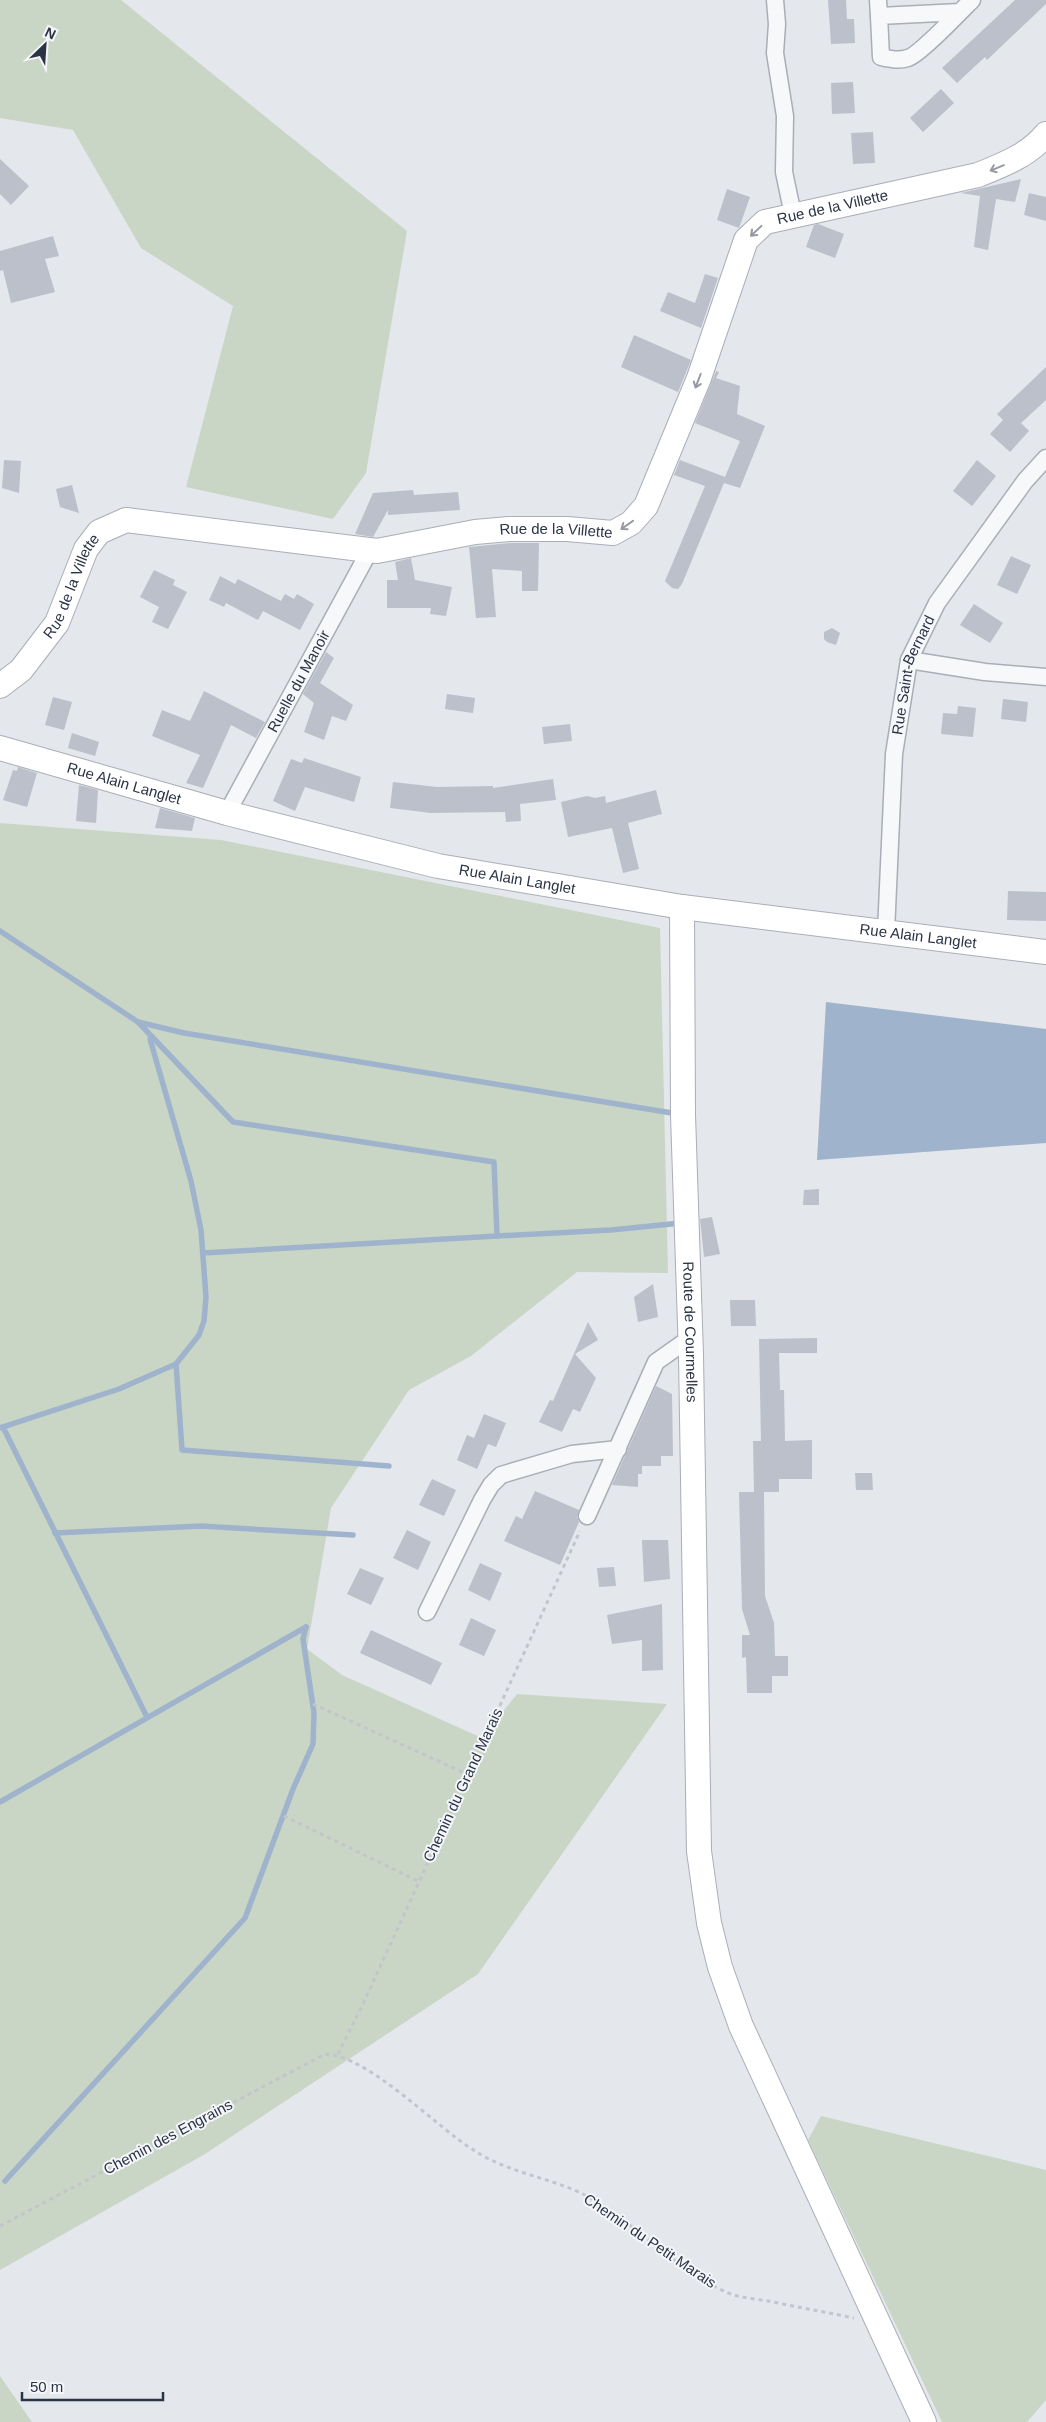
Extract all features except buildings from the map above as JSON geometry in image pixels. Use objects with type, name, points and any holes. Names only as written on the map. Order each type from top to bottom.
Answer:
[{"type":"street","points":[[774,0],[777,24],[775,54],[785,116],[784,172],[793,215]]},
{"type":"street","points":[[960,12],[878,8],[881,57],[897,60],[910,58],[960,12],[972,0]]},
{"type":"street","name":"Rue de la Villette","points":[[0,686],[21,670],[57,622],[86,549],[99,532],[126,520],[377,551],[476,532],[509,529],[567,529],[613,533],[631,523],[646,506],[668,457],[699,378],[746,240],[766,222],[978,175],[1009,163],[1043,141]]},
{"type":"street","name":"Rue Saint-Bernard","points":[[886,932],[894,754],[909,660],[937,603],[1025,481],[1046,458]]},
{"type":"street","name":"Ruelle du Manoir","points":[[227,813],[370,550]]},
{"type":"street","points":[[909,660],[985,672],[1046,677]]},
{"type":"street","name":"Rue Alain Langlet","points":[[0,748],[227,813],[438,866],[682,907],[1046,952]]},
{"type":"street","name":"Route de Courmelles","points":[[682,907],[682,1115],[690,1338],[696,1756],[699,1851],[709,1923],[720,1967],[741,2026],[924,2422]]},
{"type":"street","points":[[587,1516],[656,1362],[690,1338]]},
{"type":"street","points":[[426,1612],[482,1500],[491,1485],[502,1475],[572,1454],[618,1449]]},
{"type":"path","name":"Chemin du Grand Marais","points":[[338,2054],[469,1775],[587,1516]]},
{"type":"path","points":[[313,1704],[469,1775]]},
{"type":"path","points":[[284,1816],[418,1881]]},
{"type":"path","name":"Chemin des Engrains","points":[[0,2226],[325,2054],[338,2054]]},
{"type":"path","name":"Chemin du Petit Marais","points":[[338,2054],[385,2082],[475,2151],[508,2168],[557,2183],[593,2199],[637,2229],[697,2276],[732,2294],[878,2322]]},
{"type":"green space","points":[[0,0],[121,0],[407,231],[366,473],[333,519],[186,487],[233,306],[141,248],[73,130],[0,118]]},
{"type":"green space","points":[[0,823],[221,840],[660,928],[668,1273],[577,1272],[471,1356],[409,1390],[331,1508],[307,1649],[342,1675],[482,1738],[517,1694],[667,1704],[478,1974],[205,2154],[0,2270]]},
{"type":"green space","points":[[821,2116],[1046,2170],[1046,2400],[1027,2422],[942,2422],[808,2140]]},
{"type":"green space","points":[[0,2376],[32,2422],[0,2422]]},
{"type":"water","points":[[826,1002],[1046,1029],[1046,1143],[817,1160]]},
{"type":"waterway","points":[[0,931],[138,1022],[233,1122],[494,1162],[497,1236],[611,1230],[681,1223]]},
{"type":"waterway","points":[[138,1022],[184,1033],[678,1114]]},
{"type":"waterway","points":[[0,1428],[119,1389],[176,1364],[199,1335],[204,1321],[206,1297],[201,1230],[191,1181],[150,1039]]},
{"type":"waterway","points":[[203,1253],[497,1236]]},
{"type":"waterway","points":[[176,1364],[182,1450],[389,1466]]},
{"type":"waterway","points":[[3,1427],[147,1717]]},
{"type":"waterway","points":[[55,1533],[201,1526],[353,1535]]},
{"type":"waterway","points":[[0,1802],[306,1627]]},
{"type":"waterway","points":[[5,2181],[245,1918],[293,1789],[313,1744],[314,1713],[303,1639],[306,1627]]}]
